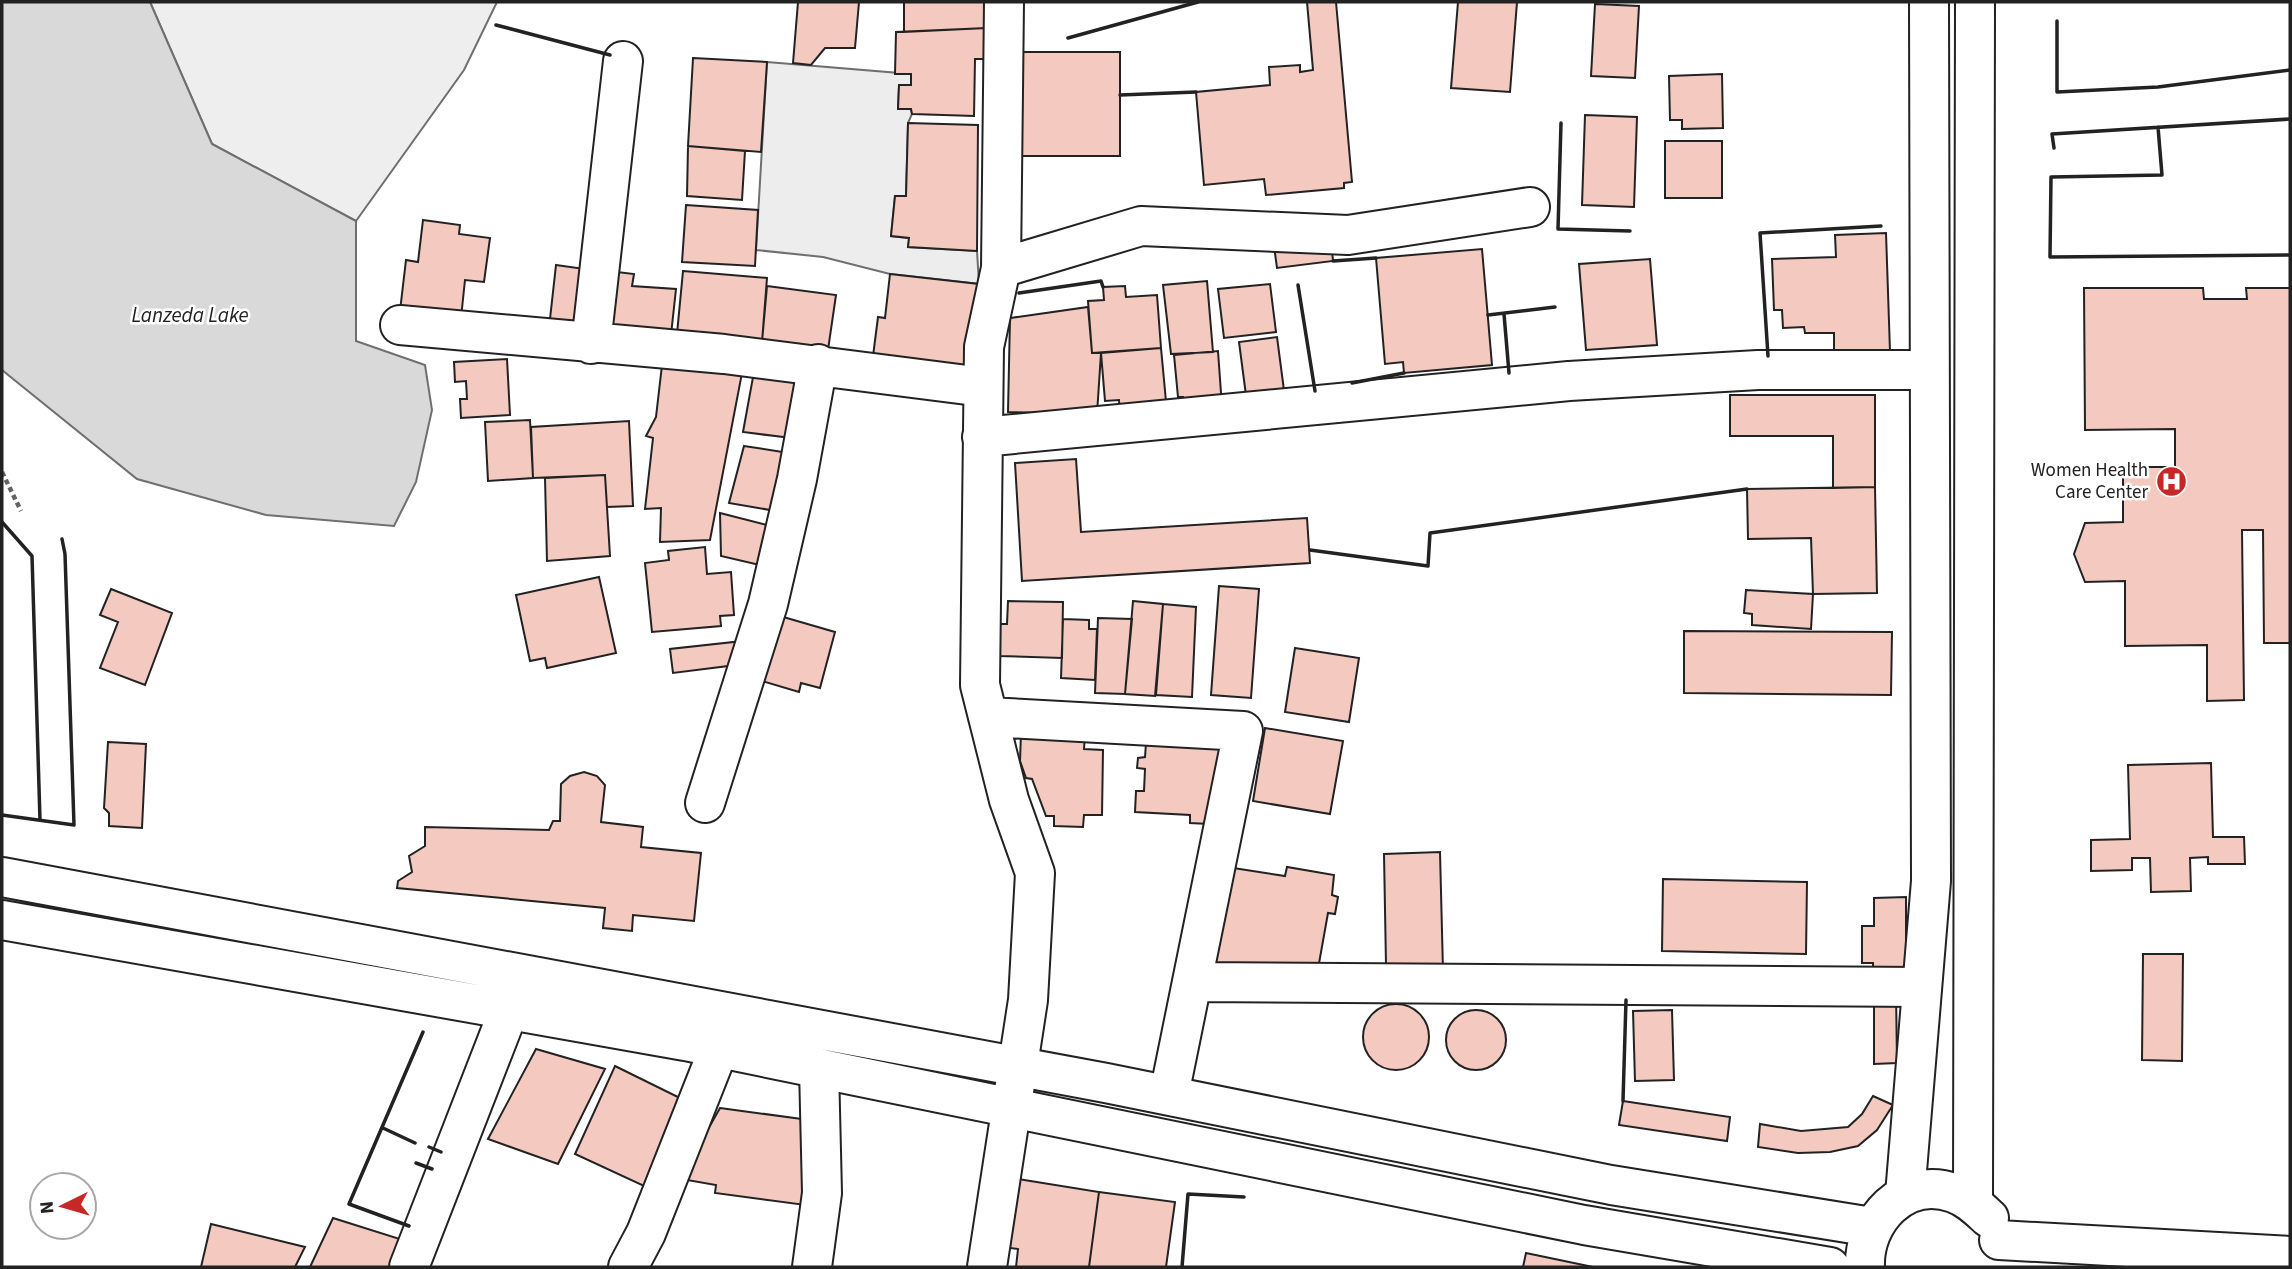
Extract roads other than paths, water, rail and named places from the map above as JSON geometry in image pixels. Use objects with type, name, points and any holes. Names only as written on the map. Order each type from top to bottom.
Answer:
[{"type":"main road","points":[[987,1267],[1028,1000],[1035,873],[1009,800],[980,685],[984,347],[1000,268],[1004,2]]},
{"type":"main road","points":[[1905,1195],[1931,881],[1929,2]]},
{"type":"main road","points":[[1973,1202],[1975,2]]},
{"type":"main road","points":[[591,344],[623,61]]},
{"type":"main road","points":[[1000,268],[1141,226],[1348,235],[1530,207]]},
{"type":"main road","points":[[400,325],[818,364],[983,387]]},
{"type":"main road","points":[[705,803],[768,604],[797,479],[818,364]]},
{"type":"main road","points":[[982,437],[1569,381],[1758,370],[1929,370]]},
{"type":"main road","points":[[988,717],[1244,731],[1195,982],[1169,1095]]},
{"type":"main road","points":[[2,877],[1169,1095],[1611,1185],[1872,1227]]},
{"type":"main road","points":[[2,920],[718,1048],[1584,1225],[1830,1267]]},
{"type":"main road","points":[[1195,982],[1922,987]]},
{"type":"main road","points":[[410,1267],[509,1010]]},
{"type":"main road","points":[[628,1267],[646,1233],[734,1013]]},
{"type":"main road","points":[[812,1267],[821,1193],[819,1068]]},
{"type":"main road","points":[[1866,1267],[1864,1250],[1872,1227],[1885,1208],[1905,1195],[1928,1189],[1952,1192],[1973,1202],[1990,1219],[1999,1254],[2290,1256]]},
{"type":"water","name":"Lanzeda Lake","points":[[2,2],[150,2],[212,144],[356,221],[356,341],[425,365],[432,410],[416,482],[394,526],[266,515],[137,479],[2,370]]},
{"type":"place","name":"Women Health Care Center","points":[[2171,481]]}]
